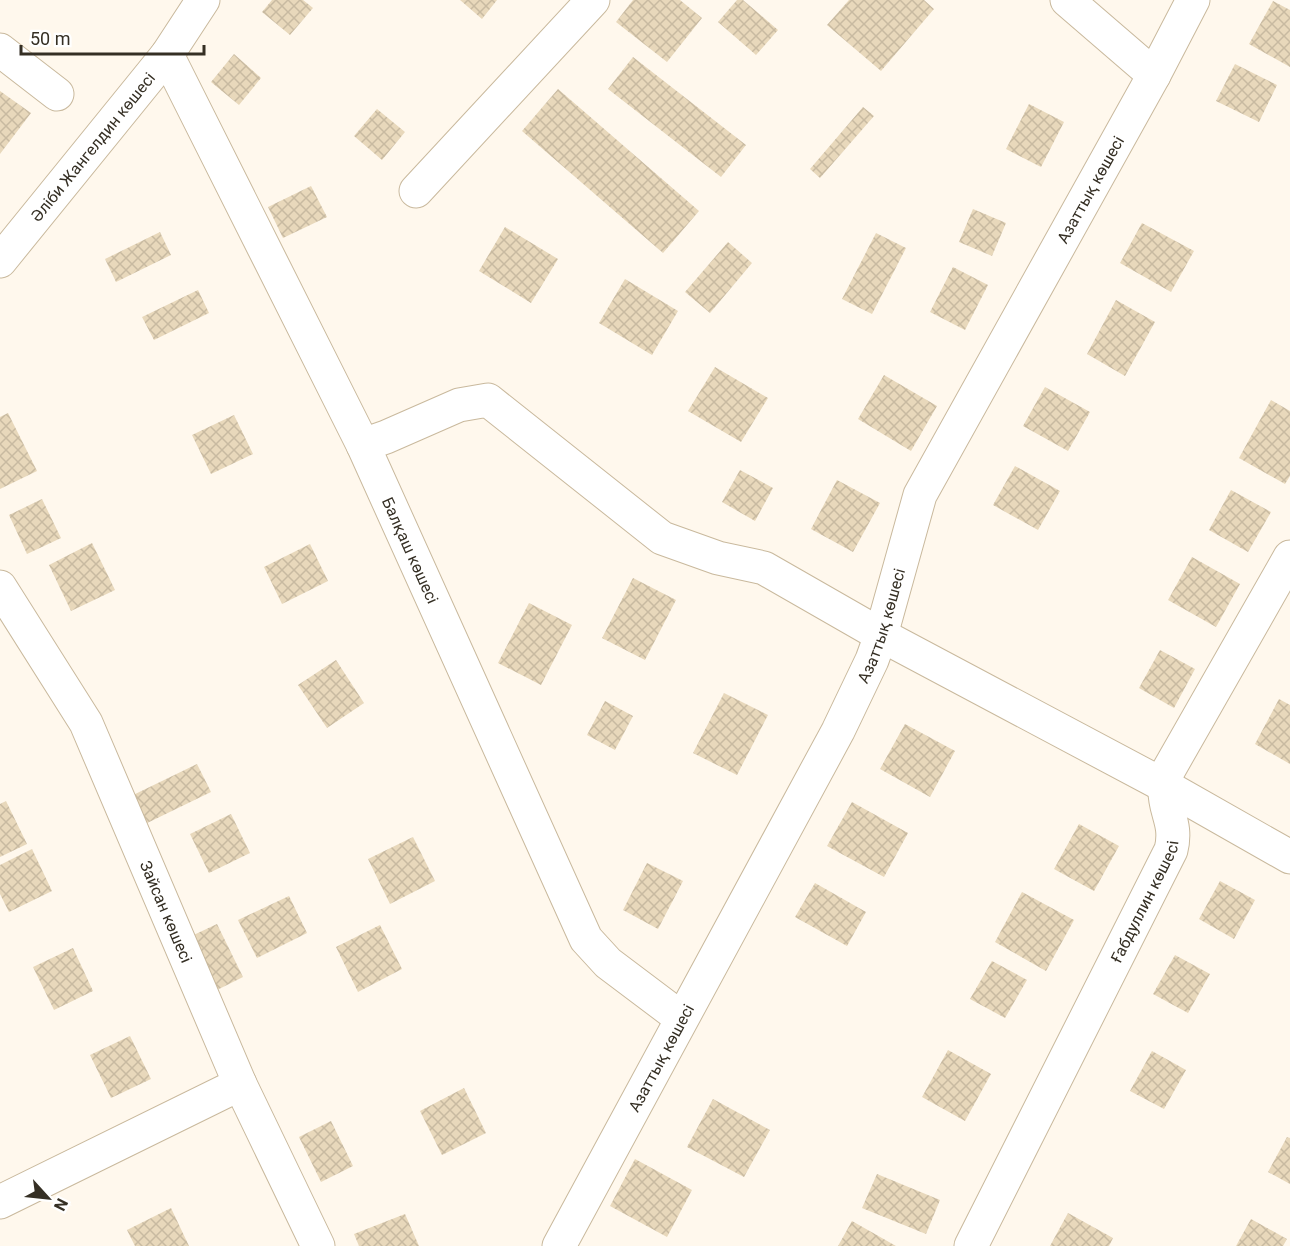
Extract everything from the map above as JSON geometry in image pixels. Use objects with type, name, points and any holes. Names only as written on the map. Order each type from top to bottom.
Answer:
[{"type":"street","name":"Әліби Жангелдин көшесі","points":[[0,261],[167,56],[203,0]]},
{"type":"street","points":[[416,191],[593,0]]},
{"type":"street","points":[[1068,0],[1154,75]]},
{"type":"street","name":"Азаттық көшесі","points":[[559,1246],[838,731],[872,660],[881,635],[920,495],[1154,75],[1193,0]]},
{"type":"street","points":[[0,50],[57,94]]},
{"type":"street","name":"Балқаш көшесі","points":[[167,56],[363,445],[586,939],[608,963],[681,1018]]},
{"type":"street","points":[[363,445],[459,405],[488,400],[662,538],[718,558],[764,568],[881,635],[1165,786],[1290,857]]},
{"type":"street","name":"Ғабдуллин көшесі","points":[[971,1246],[1171,850],[1174,827],[1168,812],[1165,786],[1168,771],[1290,557]]},
{"type":"street","name":"Зайсан көшесі","points":[[0,587],[86,723],[240,1084],[318,1246]]},
{"type":"street","points":[[0,1202],[240,1084]]},
{"type":"building","points":[[272,0],[303,0],[313,8],[290,35],[262,12]]},
{"type":"building","points":[[460,0],[497,0],[482,19]]},
{"type":"building","points":[[633,0],[680,0],[702,18],[667,62],[616,22]]},
{"type":"building","points":[[737,0],[743,0],[778,30],[756,55],[718,22]]},
{"type":"building","points":[[849,0],[924,0],[934,9],[881,71],[827,25]]},
{"type":"building","points":[[1273,1],[1290,10],[1290,67],[1249,44]]},
{"type":"building","points":[[234,54],[261,78],[239,105],[211,82]]},
{"type":"building","points":[[633,57],[746,145],[721,177],[608,89]]},
{"type":"building","points":[[1235,64],[1277,85],[1259,122],[1216,101]]},
{"type":"building","points":[[558,89],[699,211],[663,253],[522,131]]},
{"type":"building","points":[[0,91],[31,113],[0,154]]},
{"type":"building","points":[[1029,104],[1064,122],[1041,167],[1006,149]]},
{"type":"building","points":[[863,107],[874,116],[820,178],[810,169]]},
{"type":"building","points":[[377,109],[405,132],[382,160],[354,136]]},
{"type":"building","points":[[311,186],[327,217],[283,238],[268,207]]},
{"type":"building","points":[[973,209],[1006,223],[992,256],[959,242]]},
{"type":"building","points":[[1142,223],[1194,251],[1171,292],[1120,263]]},
{"type":"building","points":[[505,227],[558,259],[531,303],[479,271]]},
{"type":"building","points":[[160,232],[171,255],[116,282],[105,259]]},
{"type":"building","points":[[876,233],[906,248],[872,314],[842,299]]},
{"type":"building","points":[[728,242],[752,263],[710,313],[685,292]]},
{"type":"building","points":[[953,267],[988,285],[965,330],[930,312]]},
{"type":"building","points":[[625,279],[678,311],[652,355],[599,323]]},
{"type":"building","points":[[198,290],[209,313],[154,340],[142,317]]},
{"type":"building","points":[[1116,300],[1155,322],[1125,376],[1087,354]]},
{"type":"building","points":[[715,367],[768,398],[741,442],[688,411]]},
{"type":"building","points":[[884,375],[937,406],[911,451],[858,419]]},
{"type":"building","points":[[1045,387],[1090,412],[1068,451],[1023,426]]},
{"type":"building","points":[[1271,400],[1290,411],[1290,476],[1285,484],[1239,458]]},
{"type":"building","points":[[8,413],[37,471],[0,489],[0,417]]},
{"type":"building","points":[[234,415],[253,454],[211,474],[192,435]]},
{"type":"building","points":[[1015,466],[1060,491],[1038,530],[993,505]]},
{"type":"building","points":[[740,470],[773,488],[755,521],[722,502]]},
{"type":"building","points":[[837,480],[880,503],[853,552],[811,529]]},
{"type":"building","points":[[1231,490],[1271,512],[1248,552],[1209,530]]},
{"type":"building","points":[[42,499],[61,538],[27,554],[9,515]]},
{"type":"building","points":[[92,543],[115,590],[71,611],[49,565]]},
{"type":"building","points":[[310,544],[328,581],[282,604],[264,567]]},
{"type":"building","points":[[1192,557],[1240,584],[1216,627],[1168,600]]},
{"type":"building","points":[[633,578],[676,600],[645,660],[602,638]]},
{"type":"building","points":[[529,603],[572,625],[541,685],[498,663]]},
{"type":"building","points":[[1160,650],[1195,669],[1174,708],[1139,688]]},
{"type":"building","points":[[336,660],[364,703],[327,728],[298,685]]},
{"type":"building","points":[[724,693],[768,715],[737,775],[693,753]]},
{"type":"building","points":[[1279,699],[1290,705],[1290,764],[1255,744]]},
{"type":"building","points":[[605,701],[633,716],[615,750],[587,735]]},
{"type":"building","points":[[905,724],[955,751],[930,797],[880,769]]},
{"type":"building","points":[[197,764],[211,792],[141,826],[127,798]]},
{"type":"building","points":[[6,801],[27,844],[0,857],[0,804]]},
{"type":"building","points":[[852,802],[908,833],[884,877],[827,846]]},
{"type":"building","points":[[231,814],[250,853],[209,873],[190,834]]},
{"type":"building","points":[[1079,824],[1119,846],[1094,891],[1054,869]]},
{"type":"building","points":[[413,837],[435,881],[390,904],[368,859]]},
{"type":"building","points":[[32,849],[52,891],[9,912],[0,894],[0,865]]},
{"type":"building","points":[[647,863],[683,881],[658,929],[623,910]]},
{"type":"building","points":[[1220,881],[1255,900],[1234,939],[1199,919]]},
{"type":"building","points":[[815,883],[866,912],[847,946],[795,917]]},
{"type":"building","points":[[1022,892],[1074,920],[1046,971],[995,942]]},
{"type":"building","points":[[289,896],[307,933],[257,958],[238,920]]},
{"type":"building","points":[[217,924],[243,977],[209,994],[183,940]]},
{"type":"building","points":[[380,925],[402,969],[358,992],[336,947]]},
{"type":"building","points":[[73,948],[93,991],[54,1010],[33,967]]},
{"type":"building","points":[[1175,955],[1210,974],[1188,1013],[1153,994]]},
{"type":"building","points":[[992,961],[1027,980],[1005,1018],[970,999]]},
{"type":"building","points":[[130,1036],[151,1079],[111,1098],[90,1055]]},
{"type":"building","points":[[948,1050],[991,1074],[965,1121],[922,1097]]},
{"type":"building","points":[[1152,1051],[1186,1070],[1164,1109],[1130,1091]]},
{"type":"building","points":[[464,1088],[486,1133],[442,1155],[420,1111]]},
{"type":"building","points":[[713,1099],[770,1130],[744,1177],[687,1147]]},
{"type":"building","points":[[331,1121],[353,1166],[321,1182],[299,1137]]},
{"type":"building","points":[[1287,1137],[1290,1138],[1290,1184],[1268,1172]]},
{"type":"building","points":[[635,1159],[692,1190],[667,1237],[610,1206]]},
{"type":"building","points":[[877,1174],[940,1200],[926,1234],[862,1208]]},
{"type":"building","points":[[171,1208],[189,1246],[135,1246],[127,1230]]},
{"type":"building","points":[[1068,1213],[1113,1238],[1109,1246],[1050,1246]]},
{"type":"building","points":[[405,1214],[419,1246],[359,1246],[354,1234]]},
{"type":"building","points":[[1251,1219],[1287,1239],[1283,1246],[1236,1246]]},
{"type":"building","points":[[852,1221],[896,1246],[838,1246]]}]
